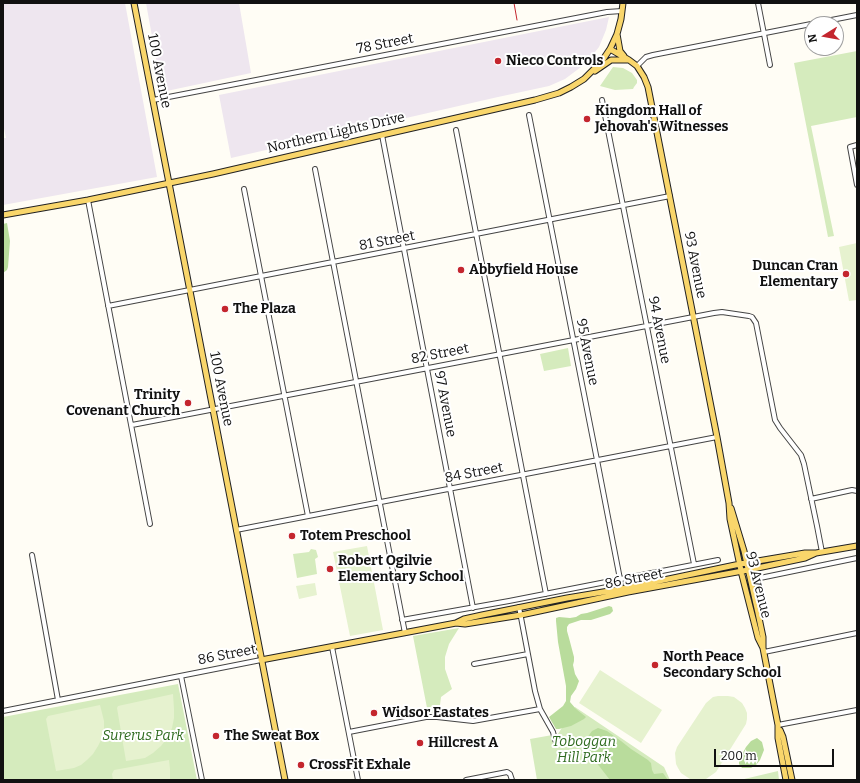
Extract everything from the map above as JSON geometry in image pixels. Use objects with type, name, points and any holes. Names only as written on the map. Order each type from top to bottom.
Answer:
[{"type":"main road","name":"100 Avenue","points":[[134,3],[285,780]]},
{"type":"main road","name":"Northern Lights Drive","points":[[3,215],[168,184],[548,97],[571,87],[587,77],[602,61],[617,34],[623,3]]},
{"type":"main road","points":[[617,34],[620,51],[629,60]]},
{"type":"main road","name":"93 Avenue","points":[[610,49],[637,66],[648,87],[717,437],[729,503],[730,519],[758,638],[763,650]]},
{"type":"main road","points":[[587,77],[612,60],[629,60]]},
{"type":"main road","name":"93 Avenue","points":[[729,503],[743,546],[763,637],[763,650],[778,725],[778,738],[786,780]]},
{"type":"main road","name":"86 Street","points":[[261,660],[456,623],[464,619],[519,607],[748,570],[805,558],[819,553],[857,546]]},
{"type":"main road","name":"86 Street","points":[[456,623],[465,624],[521,615],[740,564],[806,553],[819,553]]},
{"type":"main road","name":"93 Avenue","points":[[778,725],[783,737],[792,780]]},
{"type":"street","points":[[758,3],[770,65]]},
{"type":"street","name":"78 Street","points":[[153,100],[607,12],[622,11]]},
{"type":"street","points":[[637,66],[649,56],[857,15]]},
{"type":"street","name":"94 Avenue","points":[[602,100],[694,564]]},
{"type":"street","name":"95 Avenue","points":[[529,116],[620,579],[620,591]]},
{"type":"street","points":[[456,130],[546,594]]},
{"type":"street","name":"97 Avenue","points":[[382,135],[473,608]]},
{"type":"street","points":[[857,145],[850,147],[857,185]]},
{"type":"street","points":[[315,169],[405,633]]},
{"type":"street","points":[[244,189],[308,516]]},
{"type":"street","name":"81 Street","points":[[108,306],[670,196]]},
{"type":"street","points":[[88,200],[150,524]]},
{"type":"street","name":"82 Street","points":[[132,425],[718,312],[749,316],[755,320],[775,420],[803,459],[811,499]]},
{"type":"street","name":"84 Street","points":[[236,530],[717,437]]},
{"type":"street","points":[[819,553],[818,526],[811,499],[857,490]]},
{"type":"street","points":[[32,555],[58,700]]},
{"type":"street","points":[[760,578],[857,558]]},
{"type":"street","name":"86 Street","points":[[402,620],[473,608],[718,560]]},
{"type":"street","points":[[519,607],[540,709],[553,732],[555,740]]},
{"type":"street","points":[[763,650],[857,633]]},
{"type":"street","points":[[332,647],[350,732],[358,780]]},
{"type":"street","points":[[474,664],[528,654]]},
{"type":"street","name":"86 Street","points":[[3,711],[261,660]]},
{"type":"street","points":[[181,676],[202,780]]},
{"type":"street","points":[[350,732],[426,717],[473,721],[540,709]]},
{"type":"street","points":[[778,725],[857,710]]},
{"type":"street","points":[[466,780],[504,772],[509,773],[512,780]]},
{"type":"shaded area","points":[[3,3],[125,3],[157,177],[3,205],[3,138],[6,138],[3,124]]},
{"type":"shaded area","points":[[146,3],[239,3],[251,73],[162,92]]},
{"type":"shaded area","points":[[609,17],[606,30],[599,47],[591,57],[565,79],[549,86],[231,158],[219,95]]},
{"type":"green space","points":[[857,51],[857,117],[811,126],[834,236],[828,237],[794,63],[831,56],[844,56],[844,53]]},
{"type":"green space","points":[[613,67],[623,68],[632,73],[637,80],[637,83],[633,89],[615,90],[600,86]]},
{"type":"green space","points":[[7,223],[10,241],[8,267],[3,273],[3,224]]},
{"type":"green space","points":[[857,243],[857,300],[849,301],[839,247]]},
{"type":"green space","points":[[568,348],[571,366],[544,371],[540,354]]},
{"type":"green space","points":[[367,546],[383,630],[350,636],[333,552]]},
{"type":"green space","points":[[311,549],[316,550],[318,557],[315,559],[317,574],[297,578],[293,554],[309,552]]},
{"type":"green space","points":[[315,583],[317,595],[299,599],[296,586]]},
{"type":"green space","points":[[609,606],[612,607],[613,611],[610,614],[591,620],[581,620],[569,624],[567,627],[574,657],[573,665],[575,674],[579,681],[571,696],[570,702],[586,717],[571,726],[556,729],[549,717],[563,706],[566,701],[566,686],[558,642],[556,618],[576,617],[581,614]]},
{"type":"green space","points":[[459,628],[449,644],[445,657],[445,669],[452,689],[441,697],[439,713],[428,713],[413,636]]},
{"type":"green space","points":[[600,670],[662,710],[641,743],[579,703]]},
{"type":"green space","name":"Surerus Park","points":[[178,684],[197,780],[3,780],[3,717]]},
{"type":"green space","points":[[173,694],[174,718],[168,737],[161,746],[145,758],[126,761],[117,708],[118,706]]},
{"type":"green space","points":[[713,697],[734,697],[742,703],[747,713],[746,724],[716,772],[706,779],[690,779],[681,773],[676,764],[675,753],[677,747],[706,703]]},
{"type":"green space","points":[[100,705],[104,721],[104,729],[102,738],[93,754],[81,765],[74,768],[56,771],[46,719],[48,716]]},
{"type":"green space","name":"Toboggan Hill Park","points":[[575,707],[664,767],[670,780],[537,780],[530,739],[558,734]]},
{"type":"green space","points":[[598,728],[607,731],[648,760],[651,763],[654,774],[663,773],[668,780],[610,780],[589,753],[587,747],[587,738],[592,731]]},
{"type":"green space","points":[[757,738],[762,742],[764,750],[760,760],[751,768],[742,768],[739,764],[739,760],[746,747],[751,741]]},
{"type":"green space","points":[[169,760],[170,780],[113,780],[112,774],[114,770]]},
{"type":"green space","points":[[778,771],[779,780],[740,780]]},
{"type":"railway","points":[[514,3],[517,20]]},
{"type":"place","name":"Nieco Controls","points":[[498,61]]},
{"type":"place","name":"Kingdom Hall of Jehovah's Witnesses","points":[[587,119]]},
{"type":"place","name":"Abbyfield House","points":[[461,270]]},
{"type":"place","name":"Duncan Cran Elementary","points":[[846,274]]},
{"type":"place","name":"The Plaza","points":[[225,309]]},
{"type":"place","name":"Trinity Covenant Church","points":[[188,403]]},
{"type":"place","name":"Totem Preschool","points":[[292,536]]},
{"type":"place","name":"Robert Ogilvie Elementary School","points":[[330,569]]},
{"type":"place","name":"North Peace Secondary School","points":[[655,665]]},
{"type":"place","name":"Widsor Eastates","points":[[374,713]]},
{"type":"place","name":"The Sweat Box","points":[[216,736]]},
{"type":"place","name":"Hillcrest A","points":[[420,743]]},
{"type":"place","name":"CrossFit Exhale","points":[[301,765]]}]
